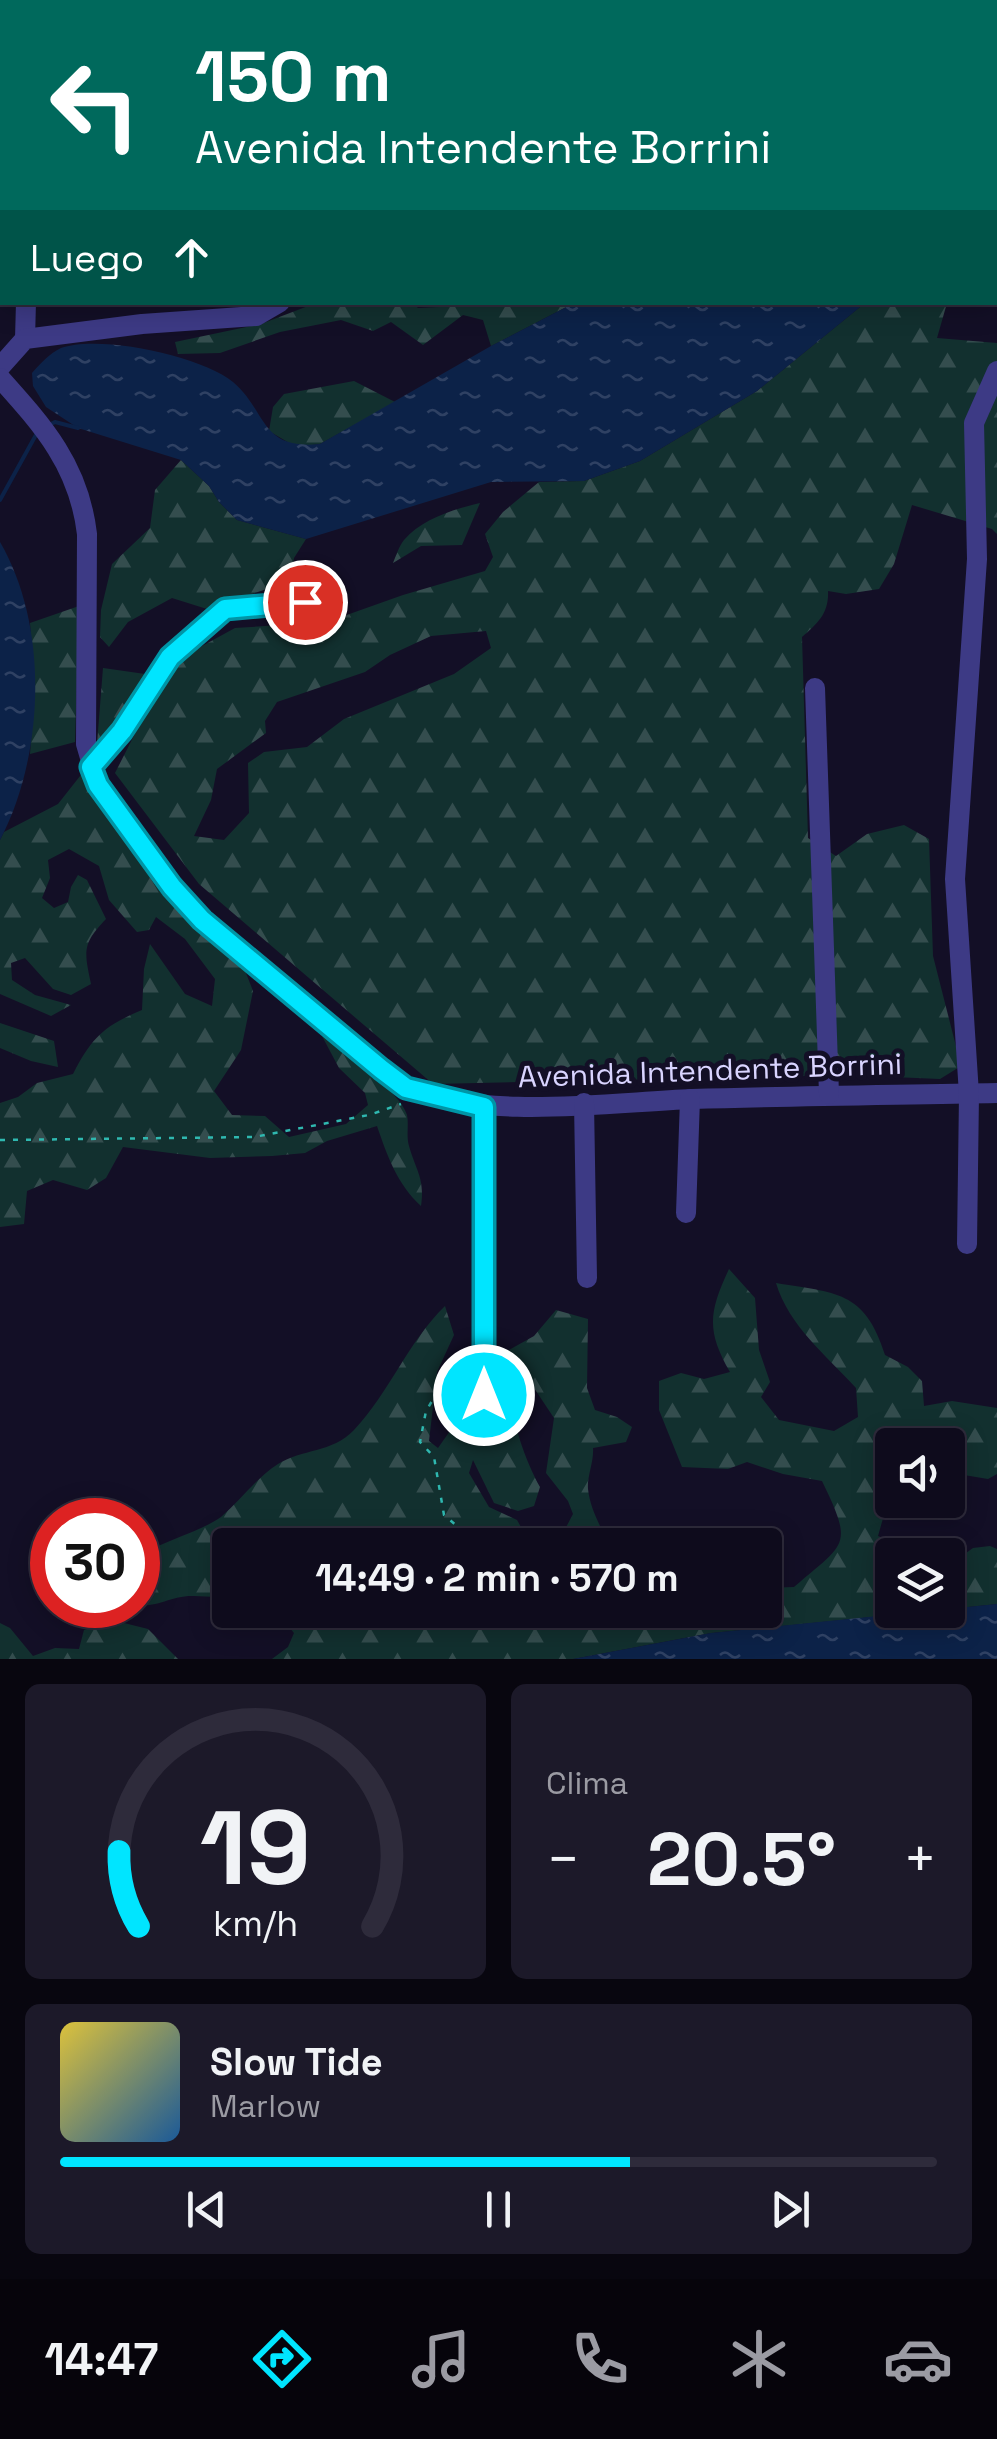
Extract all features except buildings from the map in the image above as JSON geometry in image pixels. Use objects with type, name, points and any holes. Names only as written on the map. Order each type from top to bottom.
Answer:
[{"type":"street","points":[[26,305],[26,338]]},
{"type":"street","points":[[0,366],[26,338],[256,316],[275,305]]},
{"type":"street","points":[[968,1244],[969,1094],[955,879],[977,559],[974,423],[997,371]]},
{"type":"street","points":[[0,378],[60,450],[83,500],[87,534],[86,744],[91,767]]},
{"type":"street","points":[[91,767],[122,731],[170,657],[225,609],[305,602]]},
{"type":"street","points":[[815,688],[829,1094]]},
{"type":"street","name":"Avenida Intendente Borrini","points":[[91,767],[108,800],[172,887],[202,920],[381,1069],[406,1088],[426,1096],[484,1107],[829,1094],[997,1094]]},
{"type":"street","points":[[686,1212],[690,1100]]},
{"type":"street","points":[[584,1103],[587,1278]]},
{"type":"street","points":[[484,1107],[484,1395]]},
{"type":"path","points":[[0,1140],[254,1137],[369,1115],[426,1096]]},
{"type":"path","points":[[460,1528],[444,1516],[434,1456],[420,1442],[426,1411],[435,1396],[484,1395]]},
{"type":"green space","points":[[311,305],[570,305],[491,346],[483,320],[463,315],[423,345],[391,322],[373,331],[341,320],[280,332],[220,353],[178,354],[175,342],[261,324]]},
{"type":"green space","points":[[863,305],[946,305],[937,338],[997,343],[997,534],[992,529],[912,505],[894,564],[879,589],[846,594],[828,591],[821,617],[802,637],[808,838],[836,856],[867,834],[904,825],[929,839],[933,956],[961,1066],[940,1079],[847,1075],[433,1084],[199,884],[115,773],[171,663],[235,628],[327,622],[485,571],[493,557],[485,534],[503,512],[539,482],[584,481],[640,461],[757,391]],"holes":[[[486,631],[491,648],[454,674],[344,719],[307,747],[264,752],[248,763],[249,813],[224,840],[194,836],[211,800],[217,769],[266,733],[265,721],[277,702],[365,672],[431,636]]]},
{"type":"green space","points":[[354,381],[395,402],[320,444],[296,447],[269,431],[273,407],[284,394]]},
{"type":"green space","points":[[181,460],[237,520],[306,539],[294,558],[292,572],[320,585],[310,595],[279,585],[207,609],[172,598],[128,622],[109,647],[100,637],[101,610],[112,564],[150,528],[155,490]]},
{"type":"green space","points":[[480,503],[462,545],[421,546],[393,563],[402,542],[420,526]]},
{"type":"green space","points":[[79,606],[75,742],[30,754],[35,689],[30,623]]},
{"type":"green space","points":[[103,668],[145,674],[116,732],[97,744]]},
{"type":"green space","points":[[84,771],[198,926],[244,968],[253,991],[241,1050],[214,1091],[232,1115],[265,1116],[289,1137],[346,1124],[368,1105],[365,1093],[339,1068],[322,1036],[370,1072],[403,1106],[409,1146],[421,1181],[421,1206],[399,1179],[377,1126],[327,1141],[305,1153],[272,1156],[210,1158],[123,1147],[106,1178],[87,1190],[53,1180],[27,1191],[24,1224],[0,1227],[0,1103],[18,1097],[37,1083],[73,1074],[100,1034],[142,1010],[150,944],[185,994],[212,1006],[215,979],[185,939],[156,917],[149,930],[137,932],[109,900],[99,866],[69,849],[48,860],[50,878],[42,898],[54,908],[68,902],[78,875],[87,880],[106,919],[87,948],[91,984],[71,995],[53,989],[25,958],[11,963],[12,980],[35,995],[71,1005],[51,1016],[0,994],[0,840],[4,832],[58,804]]},
{"type":"green space","points":[[0,1023],[54,1041],[58,1067],[0,1048]]},
{"type":"green space","points":[[729,1269],[755,1298],[759,1350],[770,1382],[761,1397],[779,1420],[834,1431],[858,1417],[856,1388],[799,1326],[776,1283],[831,1293],[857,1306],[868,1318],[885,1355],[908,1367],[922,1381],[924,1406],[952,1401],[997,1408],[997,1474],[988,1479],[965,1475],[965,1428],[875,1428],[875,1518],[883,1518],[878,1536],[883,1538],[875,1538],[875,1617],[782,1626],[782,1587],[794,1587],[840,1542],[838,1519],[822,1481],[747,1462],[728,1469],[682,1467],[659,1410],[659,1381],[681,1373],[704,1379],[730,1372],[714,1332],[717,1297]]},
{"type":"green space","points":[[445,1306],[454,1335],[437,1372],[429,1441],[438,1448],[457,1421],[479,1406],[493,1359],[534,1336],[556,1310],[588,1319],[587,1388],[595,1410],[632,1427],[626,1442],[593,1448],[589,1496],[601,1528],[566,1528],[573,1514],[546,1473],[554,1418],[524,1373],[512,1374],[511,1401],[517,1431],[540,1487],[534,1506],[518,1511],[494,1503],[473,1460],[469,1473],[489,1507],[517,1520],[521,1528],[212,1528],[212,1597],[188,1596],[160,1602],[160,1545],[221,1517],[278,1464],[327,1447],[354,1430]]},
{"type":"green space","points":[[973,1548],[997,1549],[997,1604],[965,1607],[965,1554]]},
{"type":"green space","points":[[0,1623],[10,1628],[33,1656],[55,1648],[79,1649],[84,1630],[148,1629],[178,1659],[0,1659]]},
{"type":"green space","points":[[290,1628],[761,1628],[711,1633],[573,1659],[272,1659],[288,1647],[294,1633]]},
{"type":"water","points":[[570,305],[863,305],[757,391],[640,461],[584,481],[491,482],[306,539],[237,520],[181,460],[78,428],[46,407],[33,386],[32,373],[61,348],[78,344],[124,346],[175,356],[233,382],[275,435],[300,444],[320,444]]},
{"type":"water","points":[[0,542],[16,575],[27,612],[35,690],[26,769],[0,840]]},
{"type":"water","points":[[997,1604],[997,1659],[573,1659],[711,1633],[875,1616],[875,1628],[965,1628],[965,1607]]},
{"type":"waterway","points":[[49,425],[55,422],[78,428]]},
{"type":"waterway","points":[[0,500],[37,433]]},
{"type":"route","points":[[305,602],[225,609],[170,657],[122,731],[91,767],[98,785],[172,887],[202,920],[406,1088],[426,1096],[484,1107],[484,1395]]}]
